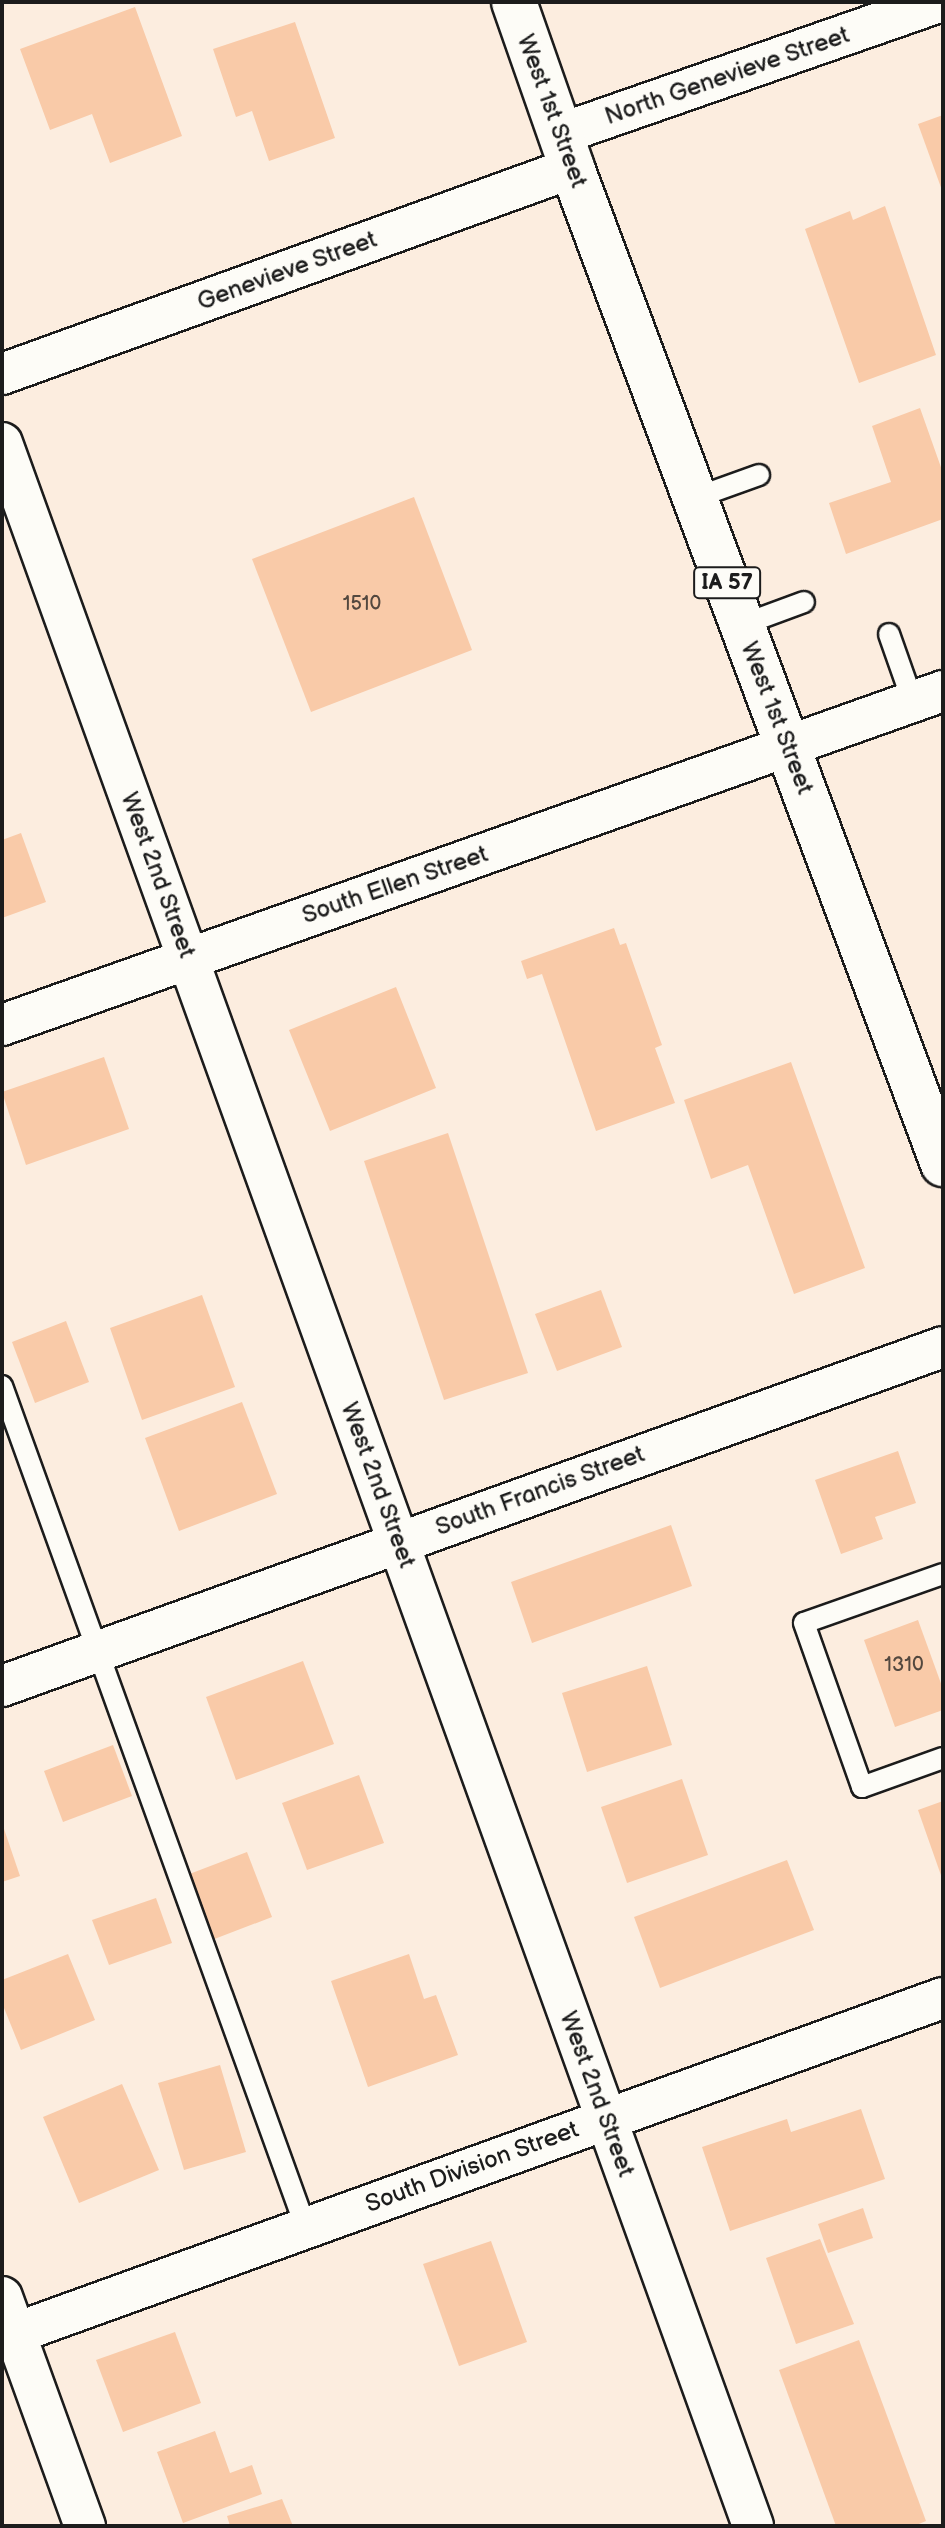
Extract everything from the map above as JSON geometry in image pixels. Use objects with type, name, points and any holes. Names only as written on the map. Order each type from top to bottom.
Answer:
[{"type":"main road","name":"West 1st Street","points":[[514,2],[566,151],[943,1164]]},
{"type":"street","name":"North Genevieve Street","points":[[566,151],[940,2]]},
{"type":"street","name":"Genevieve Street","points":[[2,374],[566,151]]},
{"type":"street","name":"West 2nd Street","points":[[2,443],[753,2526]]},
{"type":"street","name":"South Ellen Street","points":[[2,1025],[187,957],[789,748],[928,696]]},
{"type":"street","name":"South Francis Street","points":[[2,1686],[943,1347]]},
{"type":"street","name":"South Division Street","points":[[6,2323],[306,2228],[943,1998]]},
{"type":"street","points":[[6,2323],[85,2526]]},
{"type":"lane","points":[[695,498],[759,475]]},
{"type":"lane","points":[[742,625],[804,602]]},
{"type":"lane","points":[[889,634],[928,696]]},
{"type":"lane","points":[[2,1386],[306,2228]]},
{"type":"lane","points":[[943,1574],[804,1623],[862,1787],[943,1758]]},
{"type":"building","points":[[135,7],[182,136],[110,163],[92,114],[50,130],[20,49]]},
{"type":"building","points":[[295,22],[335,138],[269,161],[252,111],[236,117],[213,49]]},
{"type":"building","points":[[943,115],[943,193],[918,124]]},
{"type":"building","points":[[885,206],[936,355],[859,383],[805,229],[850,211],[853,220]]},
{"type":"building","points":[[920,408],[943,473],[943,519],[846,554],[829,503],[891,482],[872,426]]},
{"type":"building","points":[[414,497],[472,650],[311,712],[252,559]]},
{"type":"building","points":[[21,833],[46,902],[2,918],[2,840]]},
{"type":"building","points":[[614,928],[620,945],[626,943],[662,1045],[655,1048],[675,1103],[596,1131],[542,974],[527,979],[521,961]]},
{"type":"building","points":[[396,987],[436,1088],[330,1131],[289,1030]]},
{"type":"building","points":[[104,1057],[129,1129],[26,1165],[2,1092]]},
{"type":"building","points":[[791,1062],[865,1268],[794,1294],[748,1165],[711,1179],[684,1100]]},
{"type":"building","points":[[448,1133],[528,1373],[444,1400],[364,1161]]},
{"type":"building","points":[[601,1290],[622,1347],[557,1371],[535,1314]]},
{"type":"building","points":[[202,1295],[235,1387],[142,1420],[110,1328]]},
{"type":"building","points":[[66,1321],[89,1382],[35,1403],[12,1342]]},
{"type":"building","points":[[242,1402],[277,1494],[179,1531],[145,1438]]},
{"type":"building","points":[[898,1451],[916,1503],[875,1517],[883,1539],[841,1554],[815,1480]]},
{"type":"building","points":[[671,1525],[692,1586],[532,1643],[511,1582]]},
{"type":"building","points":[[918,1620],[943,1689],[943,1710],[895,1727],[864,1640]]},
{"type":"building","points":[[303,1661],[334,1744],[236,1780],[206,1697]]},
{"type":"building","points":[[647,1666],[672,1745],[587,1772],[562,1693]]},
{"type":"building","points":[[113,1745],[132,1796],[63,1822],[44,1771]]},
{"type":"building","points":[[359,1775],[384,1843],[307,1870],[282,1803]]},
{"type":"building","points":[[682,1779],[708,1855],[627,1883],[601,1807]]},
{"type":"building","points":[[943,1801],[943,1881],[918,1810]]},
{"type":"building","points":[[2,1823],[20,1876],[2,1882]]},
{"type":"building","points":[[247,1852],[272,1917],[204,1943],[179,1878]]},
{"type":"building","points":[[787,1860],[814,1930],[660,1988],[634,1917]]},
{"type":"building","points":[[156,1898],[172,1943],[109,1965],[92,1920]]},
{"type":"building","points":[[68,1954],[95,2020],[21,2050],[2,2003],[2,1980]]},
{"type":"building","points":[[409,1954],[424,1999],[436,1995],[458,2055],[368,2087],[331,1981]]},
{"type":"building","points":[[220,2065],[246,2152],[184,2170],[158,2083]]},
{"type":"building","points":[[122,2084],[159,2170],[79,2203],[43,2117]]},
{"type":"building","points":[[861,2109],[885,2179],[730,2231],[702,2147],[787,2119],[791,2132]]},
{"type":"building","points":[[863,2208],[873,2238],[828,2253],[818,2224]]},
{"type":"building","points":[[820,2239],[854,2324],[796,2344],[766,2258]]},
{"type":"building","points":[[491,2241],[527,2342],[459,2366],[423,2264]]},
{"type":"building","points":[[175,2332],[201,2403],[123,2432],[96,2360]]},
{"type":"building","points":[[859,2340],[926,2521],[914,2526],[836,2526],[779,2370]]},
{"type":"building","points":[[215,2431],[230,2473],[252,2465],[262,2494],[183,2523],[157,2452]]},
{"type":"building","points":[[282,2499],[293,2526],[230,2526],[227,2516]]}]
